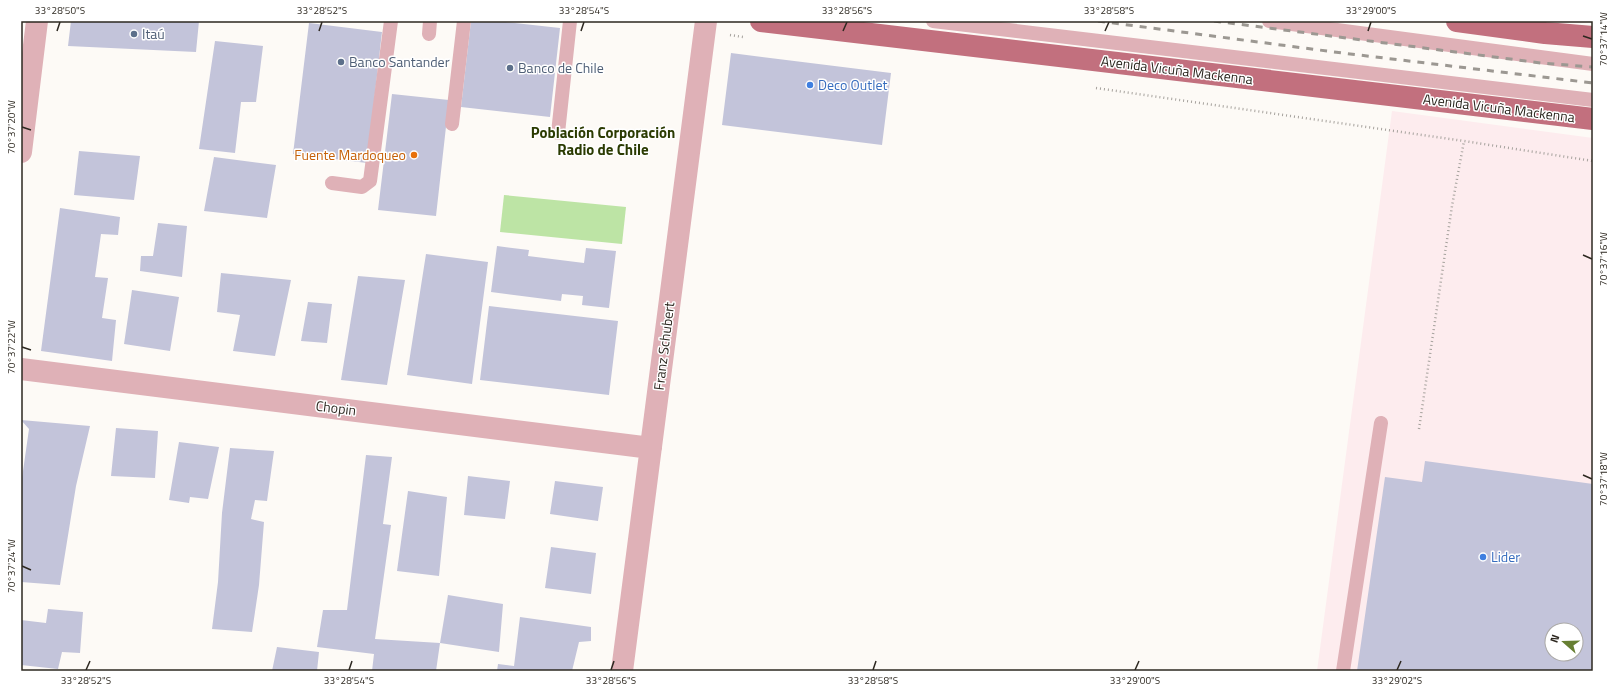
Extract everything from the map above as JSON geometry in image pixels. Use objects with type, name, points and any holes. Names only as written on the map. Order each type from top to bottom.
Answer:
[{"type":"main road","name":"Avenida Vicuña Mackenna","points":[[761,21],[1593,119]]},
{"type":"main road","points":[[1457,21],[1545,33],[1593,37]]},
{"type":"street","points":[[21,152],[37,21]]},
{"type":"street","name":"Franz Schubert","points":[[622,671],[706,21]]},
{"type":"street","name":"Chopin","points":[[21,369],[651,448]]},
{"type":"lane","points":[[332,183],[362,187],[370,181],[391,21]]},
{"type":"lane","points":[[452,124],[464,21]]},
{"type":"lane","points":[[558,133],[570,21]]},
{"type":"lane","points":[[933,21],[1593,100]]},
{"type":"lane","points":[[1269,21],[1593,64]]},
{"type":"lane","points":[[1344,671],[1381,423]]},
{"type":"path","points":[[1419,429],[1452,206],[1464,140],[1593,161]]},
{"type":"shaded area","points":[[1392,111],[1593,138],[1593,671],[1317,671]]},
{"type":"green space","points":[[504,195],[626,207],[622,244],[500,232]]},
{"type":"building","name":"Itaú","points":[[71,21],[199,21],[196,52],[68,46]]},
{"type":"building","name":"Banco de Chile","points":[[471,21],[496,21],[560,28],[550,117],[461,107]]},
{"type":"building","points":[[309,23],[382,32],[367,163],[293,154]]},
{"type":"building","points":[[215,41],[263,46],[256,102],[241,102],[235,153],[199,149]]},
{"type":"building","points":[[731,53],[891,73],[882,145],[722,125]]},
{"type":"building","name":"Fuente Mardoqueo","points":[[392,94],[449,100],[436,216],[378,210]]},
{"type":"building","points":[[79,151],[140,156],[134,200],[74,195]]},
{"type":"building","points":[[214,157],[276,165],[267,218],[204,211]]},
{"type":"building","points":[[60,208],[120,217],[118,235],[101,234],[95,277],[108,278],[102,318],[116,320],[112,361],[41,351]]},
{"type":"building","points":[[158,223],[187,226],[182,277],[140,271],[141,256],[153,256]]},
{"type":"building","points":[[497,246],[529,250],[528,256],[584,263],[586,248],[616,251],[609,308],[582,305],[583,296],[562,294],[561,301],[491,292]]},
{"type":"building","points":[[426,254],[488,262],[472,384],[407,375]]},
{"type":"building","points":[[221,273],[291,280],[275,356],[233,351],[240,315],[217,312]]},
{"type":"building","points":[[358,276],[405,280],[387,385],[341,380]]},
{"type":"building","points":[[132,290],[179,297],[170,351],[124,344]]},
{"type":"building","points":[[308,302],[332,304],[327,343],[301,341]]},
{"type":"building","points":[[489,306],[618,321],[609,395],[480,380]]},
{"type":"building","points":[[21,420],[90,426],[76,486],[60,585],[21,582],[21,478],[29,429]]},
{"type":"building","points":[[116,428],[158,431],[155,478],[111,476]]},
{"type":"building","points":[[179,442],[219,447],[208,499],[190,497],[189,503],[169,500]]},
{"type":"building","points":[[230,448],[274,451],[267,501],[255,500],[251,519],[264,522],[259,585],[252,632],[212,629],[218,582],[222,513]]},
{"type":"building","points":[[366,455],[392,457],[383,524],[391,525],[375,639],[440,643],[436,671],[372,671],[374,654],[317,647],[323,610],[347,610]]},
{"type":"building","name":"Lider","points":[[1425,461],[1593,484],[1593,671],[1357,671],[1385,477],[1422,482]]},
{"type":"building","points":[[468,476],[510,481],[505,519],[464,515]]},
{"type":"building","points":[[555,481],[603,487],[598,521],[550,514]]},
{"type":"building","points":[[408,491],[447,497],[439,576],[397,571]]},
{"type":"building","points":[[551,547],[596,553],[591,594],[545,588]]},
{"type":"building","points":[[448,595],[503,604],[499,652],[440,643]]},
{"type":"building","points":[[48,609],[83,612],[80,653],[62,652],[58,669],[21,665],[21,620],[46,623]]},
{"type":"building","points":[[520,617],[591,627],[591,641],[579,642],[572,671],[497,671],[498,664],[514,666]]},
{"type":"building","points":[[277,647],[319,652],[317,671],[272,671]]},
{"type":"railway","points":[[1098,21],[1342,53],[1593,83]]},
{"type":"railway","points":[[1214,21],[1541,63],[1593,67]]},
{"type":"place","name":"Itaú","points":[[134,34]]},
{"type":"place","name":"Banco Santander","points":[[341,62]]},
{"type":"place","name":"Banco de Chile","points":[[510,68]]},
{"type":"place","name":"Deco Outlet","points":[[810,85]]},
{"type":"place","name":"Fuente Mardoqueo","points":[[414,155]]},
{"type":"place","name":"Lider","points":[[1483,557]]},
{"type":"district","name":"Población Corporación Radio de Chile","points":[[603,142]]}]
